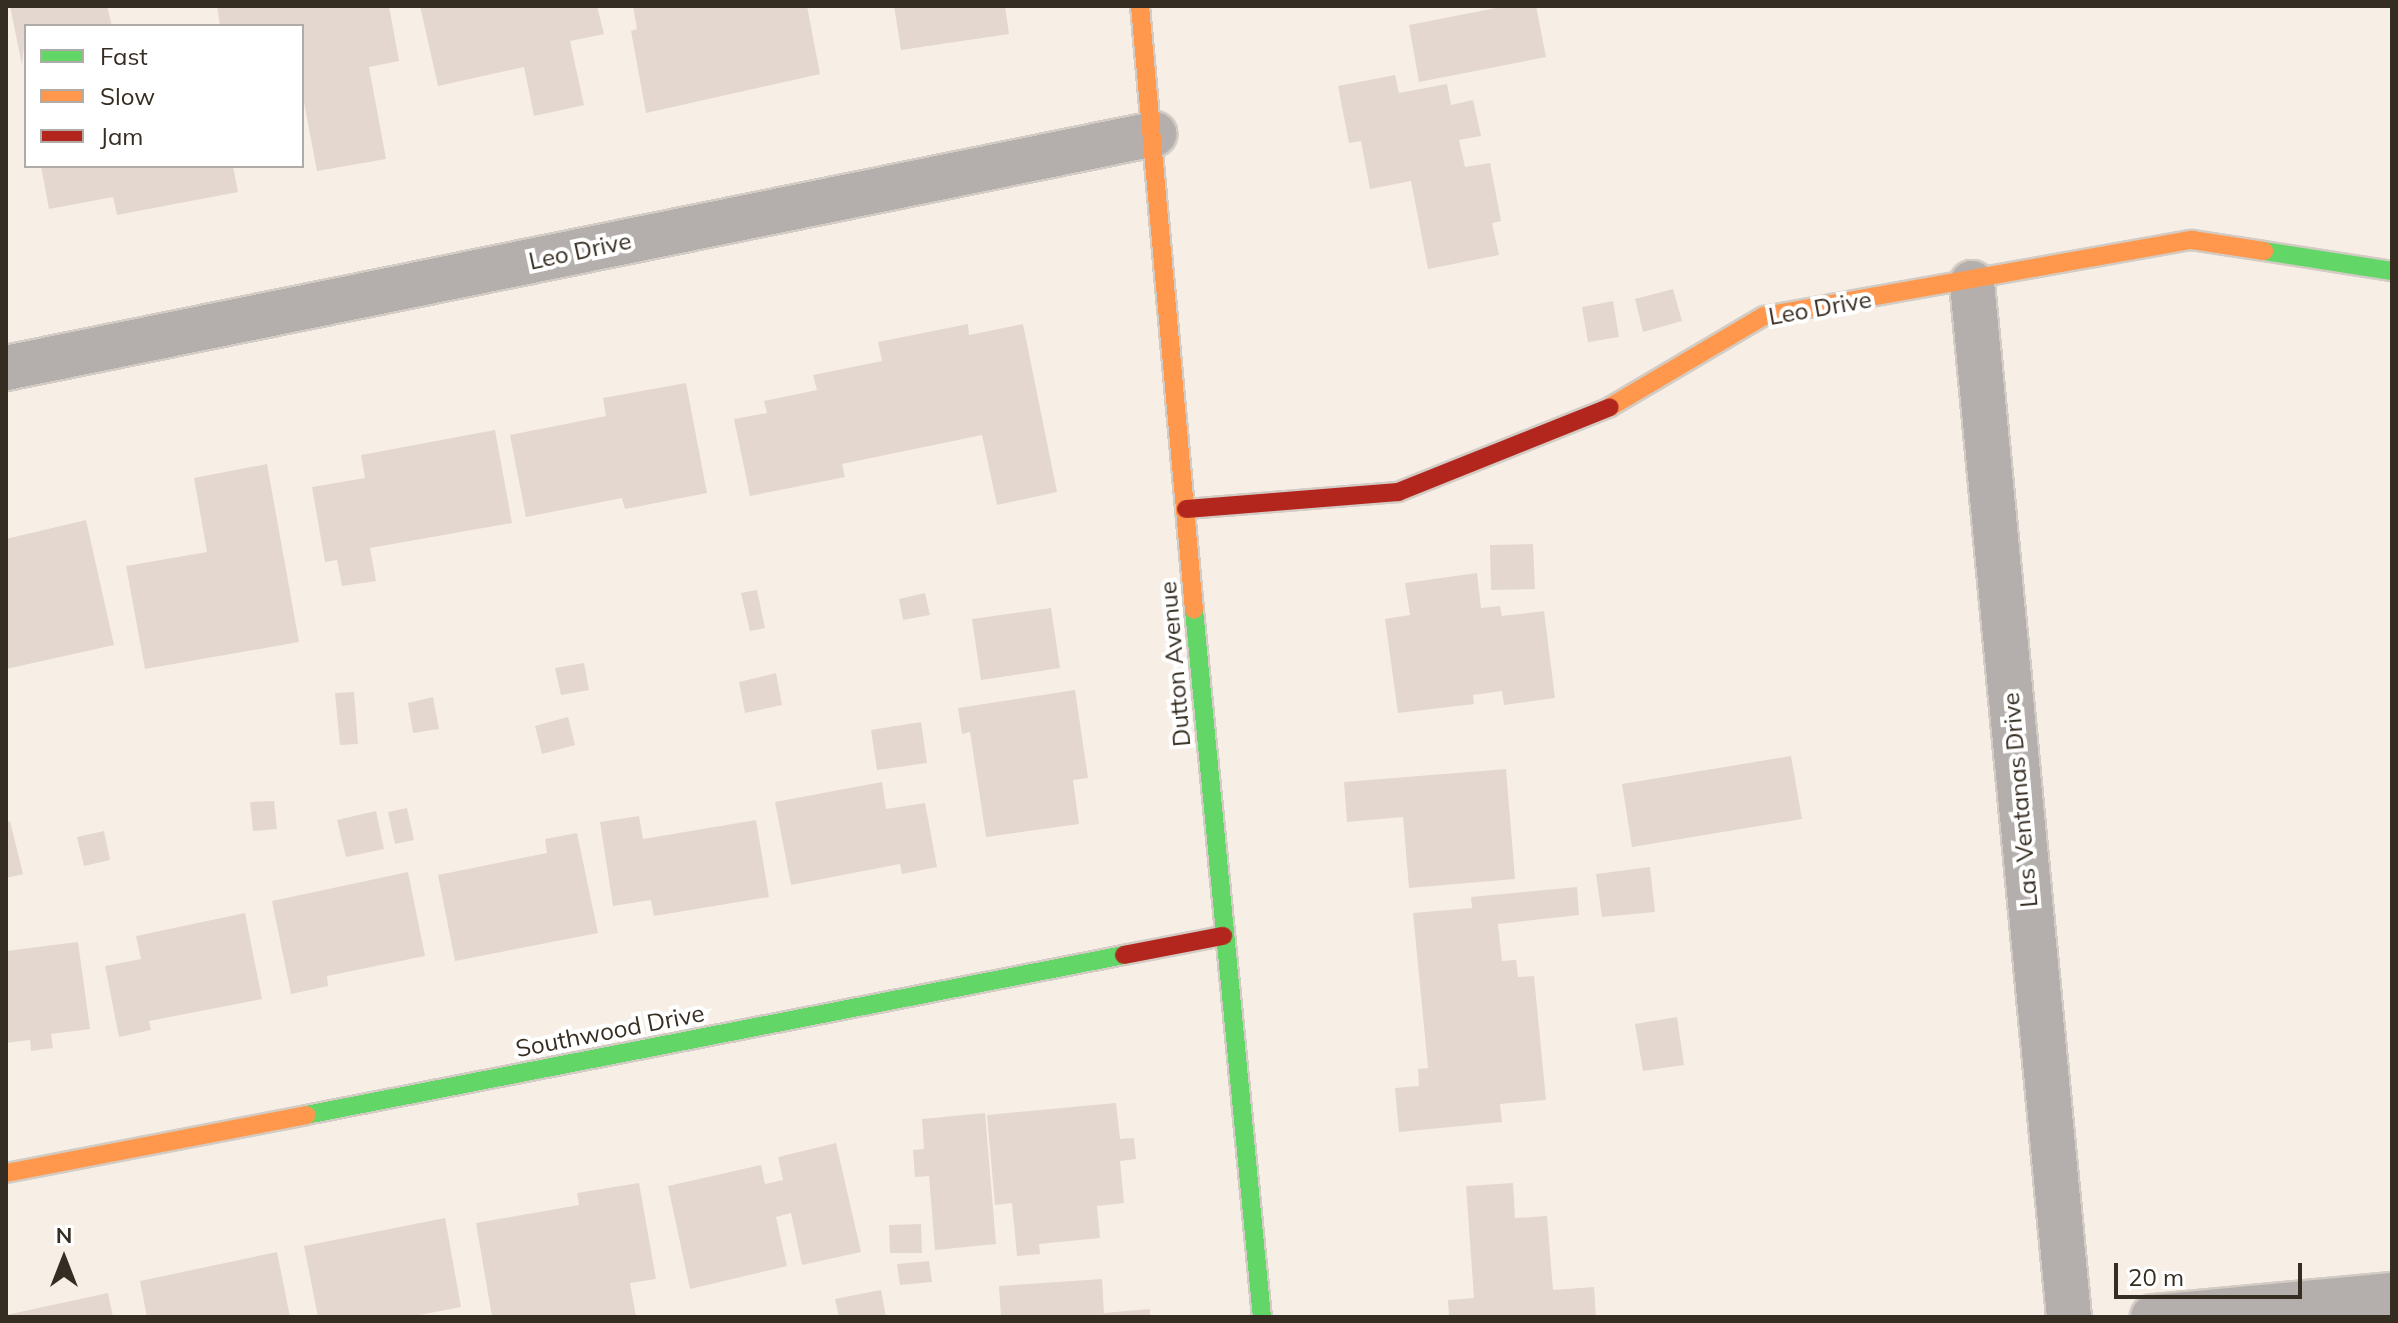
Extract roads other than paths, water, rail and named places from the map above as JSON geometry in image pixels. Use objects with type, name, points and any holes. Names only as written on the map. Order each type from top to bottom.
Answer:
[{"type":"street","name":"Dutton Avenue","points":[[1140,6],[1154,134],[1223,936],[1262,1317]]},
{"type":"street","name":"Leo Drive","points":[[6,368],[1154,134]]},
{"type":"street","name":"Leo Drive","points":[[1186,509],[1398,492],[1596,415],[1764,316],[1972,283],[2192,240],[2392,271]]},
{"type":"street","name":"Las Ventanas Drive","points":[[1972,283],[2069,1317]]},
{"type":"street","name":"Southwood Drive","points":[[6,1173],[1223,936]]},
{"type":"street","points":[[2153,1317],[2392,1295]]}]
